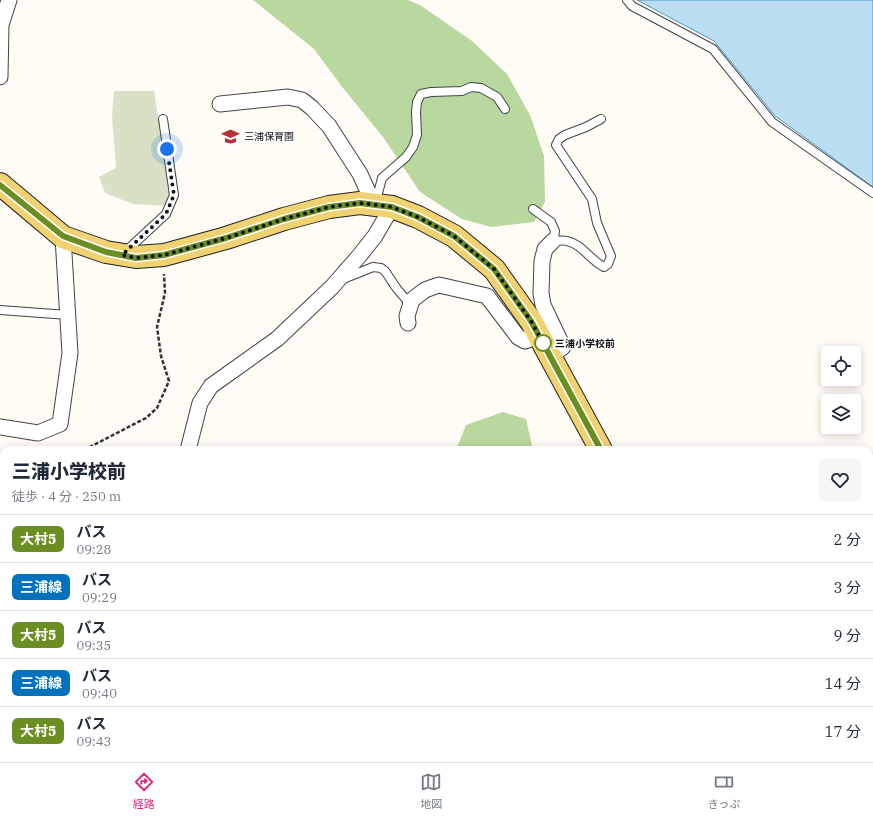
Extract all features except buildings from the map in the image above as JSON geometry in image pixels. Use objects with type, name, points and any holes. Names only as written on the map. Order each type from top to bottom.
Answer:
[{"type":"main road","points":[[0,184],[63,236],[106,252],[136,258],[164,255],[329,207],[360,203],[383,206],[418,217],[454,236],[494,269],[540,336],[599,446]]},
{"type":"street","points":[[0,77],[1,25],[9,0]]},
{"type":"street","points":[[189,446],[200,403],[211,386],[277,339],[332,288],[375,236],[383,206],[329,126],[302,100],[288,97],[220,104]]},
{"type":"street","points":[[0,427],[38,432],[60,424],[70,353],[63,236]]},
{"type":"street","points":[[550,356],[563,347],[543,305],[542,261],[545,249],[553,241]]},
{"type":"street","points":[[408,323],[407,316],[412,300],[425,290],[439,285],[487,296],[518,337],[525,341],[540,336]]},
{"type":"lane","points":[[627,0],[632,6],[713,49],[772,122],[873,193]]},
{"type":"lane","points":[[383,206],[382,178],[406,158],[418,135],[416,112],[417,102],[421,94],[462,90],[471,87],[481,88],[497,97],[505,109]]},
{"type":"lane","points":[[122,255],[166,214],[174,195],[163,119]]},
{"type":"lane","points":[[533,209],[552,222],[555,231],[553,241],[566,240],[577,245],[604,267],[608,264],[611,256],[597,223],[592,199],[556,145],[559,139],[565,135],[586,127],[600,119]]},
{"type":"lane","points":[[338,281],[373,267],[381,268],[385,271],[397,289],[410,304]]},
{"type":"lane","points":[[0,310],[68,315]]},
{"type":"path","points":[[92,446],[146,418],[157,408],[169,381],[161,356],[157,327],[165,293],[164,255]]},
{"type":"green space","points":[[253,0],[408,0],[420,5],[472,41],[507,74],[530,115],[544,156],[545,202],[534,222],[491,227],[462,219],[420,192],[383,137],[343,88],[314,49]]},
{"type":"green space","points":[[114,91],[154,91],[170,193],[166,206],[133,204],[105,193],[99,177],[116,168],[112,116]]},
{"type":"green space","points":[[503,412],[526,419],[532,446],[458,446],[466,425]]},
{"type":"water","points":[[637,0],[873,0],[873,187],[775,116],[714,41]]},
{"type":"bus line","name":"大村5","points":[[0,185],[63,236],[106,252],[136,258],[164,255],[329,207],[360,203],[392,207],[418,217],[454,236],[494,269],[531,321],[599,446]]},
{"type":"place","name":"三浦保育園","points":[[231,136]]},
{"type":"place","name":"三浦小学校前","points":[[543,343]]},
{"type":"route","points":[[167,149],[174,195],[166,214],[122,255],[136,258],[164,255],[329,207],[360,203],[392,207],[418,217],[454,236],[494,269],[531,321],[543,343]]}]
